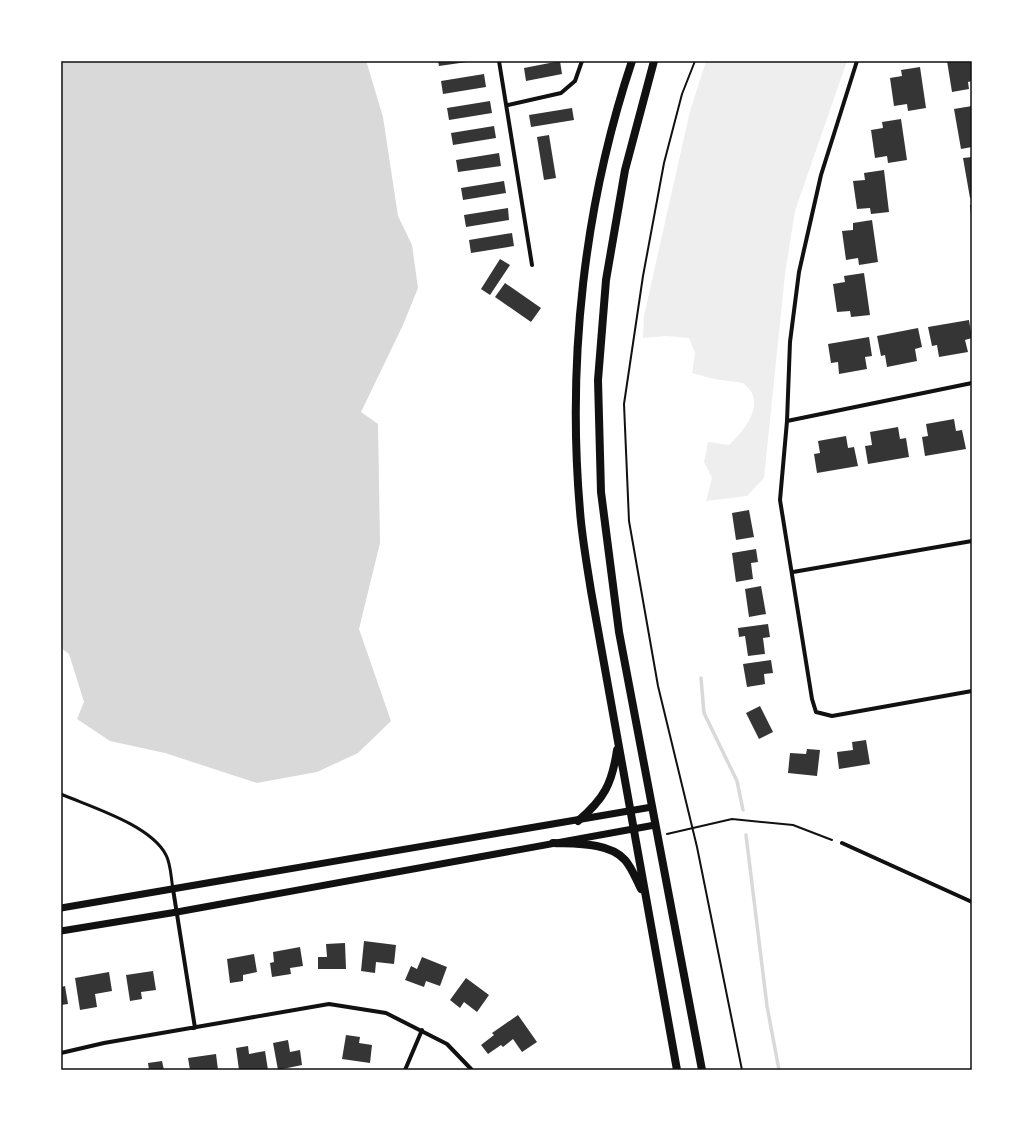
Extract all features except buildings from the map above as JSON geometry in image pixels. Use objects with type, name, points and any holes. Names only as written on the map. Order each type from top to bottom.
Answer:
[{"type":"main road","points":[[632,61],[604,159],[592,219],[583,286],[578,348],[576,430],[581,518],[591,591],[677,1070]]},
{"type":"main road","points":[[654,61],[625,170],[606,280],[598,380],[601,492],[619,632],[702,1070]]},
{"type":"main road","points":[[578,821],[592,809],[604,792],[614,772],[618,744]]},
{"type":"main road","points":[[554,843],[586,845],[611,850],[624,858],[633,871],[646,897]]},
{"type":"street","points":[[499,61],[508,105],[532,265]]},
{"type":"street","points":[[508,105],[561,93],[575,81],[582,61]]},
{"type":"street","points":[[857,61],[821,175],[799,272],[790,342],[787,421],[780,500],[793,572],[812,699],[816,712],[832,716],[972,691]]},
{"type":"street","points":[[787,421],[972,384]]},
{"type":"street","points":[[793,572],[972,541]]},
{"type":"street","points":[[61,908],[578,821],[652,807]]},
{"type":"street","points":[[61,931],[177,912],[655,825]]},
{"type":"street","points":[[842,844],[972,902]]},
{"type":"street","points":[[173,889],[195,1028]]},
{"type":"street","points":[[61,1054],[104,1042],[195,1028],[329,1004],[386,1013],[447,1044],[472,1070]]},
{"type":"street","points":[[405,1070],[422,1030]]},
{"type":"lane","points":[[61,794],[123,820],[158,842],[167,856],[173,889]]},
{"type":"path","points":[[696,61],[682,94],[664,163],[643,276],[624,404],[629,521],[658,686],[692,829],[742,1070]]},
{"type":"path","points":[[657,836],[732,819],[793,825],[832,840]]},
{"type":"shaded area","points":[[61,61],[366,61],[383,117],[398,216],[412,245],[418,288],[403,325],[361,412],[378,424],[380,543],[359,629],[391,721],[358,753],[317,772],[257,783],[165,753],[110,741],[77,719],[84,702],[69,654],[61,648]]},
{"type":"shaded area","points":[[706,61],[847,61],[795,211],[785,274],[764,478],[747,496],[706,501],[712,478],[704,462],[708,442],[729,445],[739,435],[752,414],[754,400],[752,393],[743,383],[714,379],[692,373],[695,353],[689,338],[666,336],[643,338],[644,316],[690,111]]},
{"type":"waterway","points":[[701,678],[704,713],[737,781],[743,810]]},
{"type":"waterway","points":[[746,835],[767,1006],[779,1070]]}]
